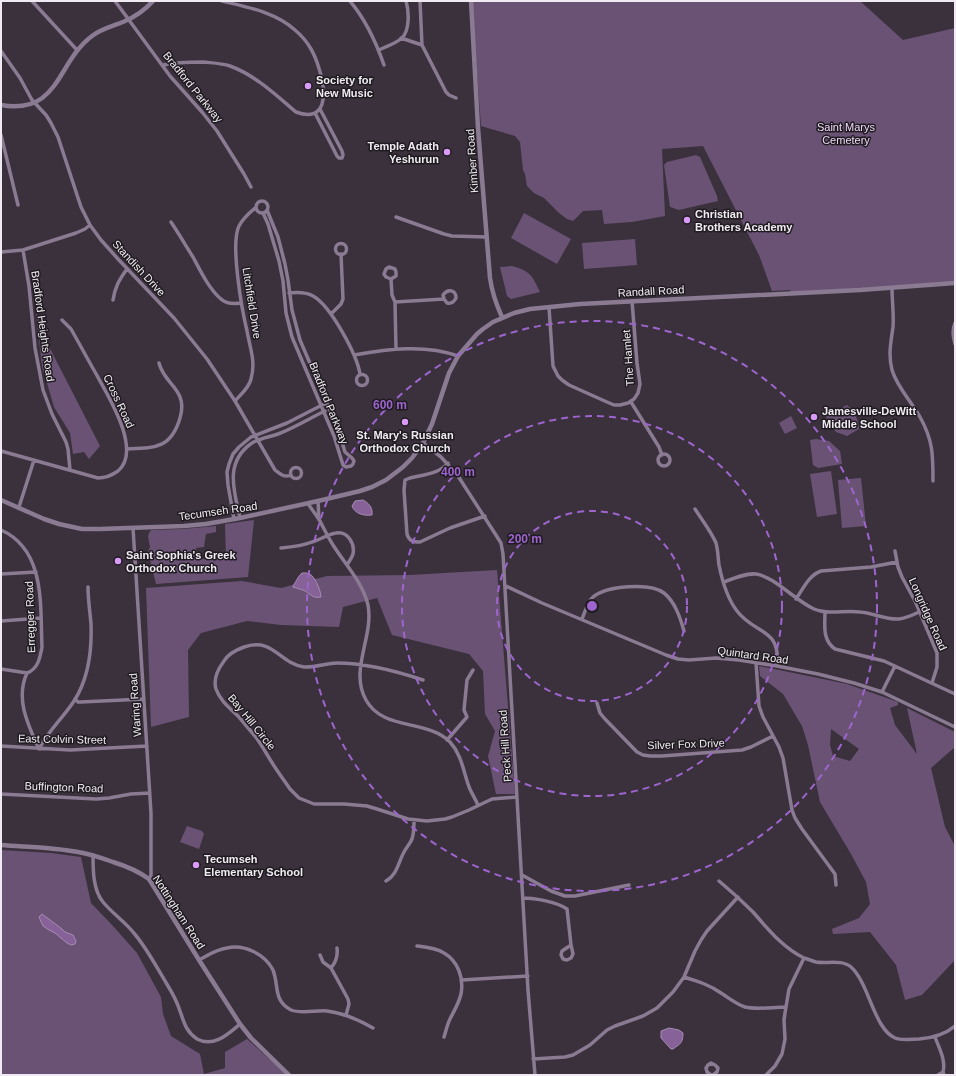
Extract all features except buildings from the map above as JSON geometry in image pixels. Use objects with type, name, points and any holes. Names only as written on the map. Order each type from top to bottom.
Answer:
[{"type":"street","points":[[32,1],[77,50]]},
{"type":"street","name":"Bradford Parkway","points":[[115,1],[175,81],[217,131],[251,187]]},
{"type":"street","points":[[1,105],[21,106],[34,102],[45,96],[53,87],[73,55],[93,35],[129,19],[153,1]]},
{"type":"street","points":[[163,65],[179,62],[191,62],[231,66],[263,85],[296,112],[301,114],[315,113],[320,109],[323,98],[322,78],[311,49],[301,35],[279,18],[222,1]]},
{"type":"street","points":[[350,1],[362,18],[379,50],[384,65]]},
{"type":"street","points":[[379,50],[397,42],[404,36],[408,22],[406,1]]},
{"type":"street","points":[[420,1],[422,46],[446,92],[456,98]]},
{"type":"street","name":"Kimber Road","points":[[471,1],[478,128],[492,291],[502,317]]},
{"type":"street","points":[[401,38],[422,46]]},
{"type":"street","name":"Standish Drive","points":[[1,52],[20,78],[32,100],[46,115],[51,123],[58,137],[82,207],[90,225],[101,240],[192,339],[235,401],[276,470],[285,476],[291,475]]},
{"type":"street","points":[[315,113],[337,156],[342,158],[342,152],[320,109]]},
{"type":"street","points":[[1,135],[18,205]]},
{"type":"street","points":[[258,202],[266,202],[268,205],[267,210],[263,213],[257,212],[256,205],[258,202]]},
{"type":"street","name":"Litchfield Drive","points":[[235,401],[248,386],[253,370],[253,356],[241,303],[235,245],[236,234],[242,222],[256,208]]},
{"type":"street","name":"Bradford Parkway","points":[[263,213],[268,224],[279,262],[286,313],[292,337],[324,411],[344,466],[352,466],[354,461],[345,452],[338,429],[300,340],[292,310],[285,264],[278,237],[267,210]]},
{"type":"street","points":[[396,217],[444,234],[487,237]]},
{"type":"street","points":[[172,222],[202,275],[216,294],[226,302],[236,304],[241,303]]},
{"type":"street","points":[[1,252],[23,250],[76,233],[86,229],[90,225]]},
{"type":"street","name":"Bradford Heights Road","points":[[23,250],[35,348],[43,390],[52,414],[66,442],[70,470]]},
{"type":"street","points":[[331,314],[341,304],[343,299],[341,254]]},
{"type":"street","points":[[113,300],[116,286],[127,269]]},
{"type":"street","points":[[391,279],[392,295],[395,302],[396,349]]},
{"type":"street","name":"Randall Road","points":[[423,443],[432,424],[450,373],[458,356],[477,334],[502,317],[530,309],[549,307],[632,301],[892,288],[955,283]]},
{"type":"street","points":[[892,288],[893,327],[890,345],[890,358],[897,382],[920,416],[929,436],[934,458],[933,481]]},
{"type":"street","points":[[284,294],[307,293],[323,304],[342,330],[354,355],[360,374]]},
{"type":"street","points":[[395,302],[444,299]]},
{"type":"street","name":"The Hamlet","points":[[549,307],[553,366],[558,376],[569,385],[614,405],[624,405],[634,399],[638,393],[640,384],[632,301]]},
{"type":"street","name":"Cross Road","points":[[1,451],[98,478],[112,475],[123,466],[126,460],[126,439],[111,400],[71,329],[62,320]]},
{"type":"street","points":[[955,323],[953,336],[955,344]]},
{"type":"street","points":[[354,355],[396,349],[427,349],[446,352],[458,356]]},
{"type":"street","points":[[127,449],[162,445],[173,435],[179,422],[182,410],[180,397],[160,370],[159,363]]},
{"type":"street","points":[[234,519],[227,472],[233,454],[251,437],[287,423],[326,402]]},
{"type":"street","points":[[631,402],[662,454]]},
{"type":"street","points":[[240,518],[234,490],[233,470],[238,457],[252,443],[279,433],[329,409]]},
{"type":"street","name":"Peck Hill Road","points":[[423,443],[448,463],[458,476],[485,516],[501,544],[503,554],[534,1075]]},
{"type":"street","name":"Tecumseh Road","points":[[1,500],[44,519],[72,528],[100,529],[184,526],[240,518],[308,504],[372,488],[404,467],[423,443]]},
{"type":"street","points":[[19,507],[34,460]]},
{"type":"street","points":[[448,463],[438,471],[405,480],[406,534],[408,537],[412,541],[420,542],[450,528],[485,516]]},
{"type":"street","points":[[318,501],[320,521]]},
{"type":"street","points":[[308,504],[363,591],[368,606],[369,626],[361,665],[360,679],[366,701],[377,713],[389,720],[437,733],[447,740],[461,758],[468,784],[478,805]]},
{"type":"street","points":[[695,509],[716,544],[719,565],[727,594],[737,611],[746,620],[772,639],[776,644],[778,650],[777,666]]},
{"type":"street","name":"Waring Road","points":[[133,528],[151,813],[151,875],[149,879]]},
{"type":"street","name":"Erregger Road","points":[[1,530],[12,536],[27,552],[36,572],[39,589],[42,647],[41,656],[33,670],[27,673],[23,684],[22,694],[28,724],[39,749]]},
{"type":"street","points":[[281,548],[300,546],[338,533],[344,534],[350,538],[354,550],[347,565]]},
{"type":"street","name":"Longridge Road","points":[[895,551],[902,577],[919,612],[937,657],[937,667],[932,683]]},
{"type":"street","points":[[796,598],[810,577],[820,571],[876,566],[897,562]]},
{"type":"street","points":[[1,574],[36,572]]},
{"type":"street","points":[[724,582],[749,574],[761,575],[804,604],[816,610],[825,612],[854,611],[899,619],[919,612]]},
{"type":"street","name":"Quintard Road","points":[[506,586],[542,603],[678,659],[689,660],[716,658],[777,666],[818,674],[882,692],[955,727]]},
{"type":"street","points":[[582,619],[593,597],[621,588],[645,586],[658,590],[669,598],[676,608],[684,630]]},
{"type":"street","points":[[39,749],[75,699],[86,676],[90,657],[91,632],[88,587]]},
{"type":"street","points":[[825,612],[826,638],[832,647],[842,652],[895,666],[955,694]]},
{"type":"street","points":[[1,621],[41,618]]},
{"type":"street","name":"Bay Hill Circle","points":[[424,680],[397,671],[361,665],[330,663],[315,667],[302,666],[287,660],[271,648],[264,645],[255,644],[241,648],[226,657],[218,670],[216,685],[219,695],[223,701],[255,736],[290,790],[298,798],[314,804],[367,806],[414,820],[427,821],[445,819],[492,799],[517,797]]},
{"type":"street","points":[[756,663],[758,706],[784,758],[792,810],[802,829],[835,874],[836,885]]},
{"type":"street","points":[[882,692],[895,666]]},
{"type":"street","points":[[1,669],[27,673]]},
{"type":"street","points":[[447,740],[467,717],[464,710],[467,680],[473,670]]},
{"type":"street","points":[[75,699],[78,702],[144,699]]},
{"type":"street","name":"Silver Fox Drive","points":[[597,703],[600,713],[634,750],[643,755],[662,756],[742,750],[773,736]]},
{"type":"street","name":"East Colvin Street","points":[[1,746],[39,749],[87,750],[147,746]]},
{"type":"street","name":"Buffington Road","points":[[1,794],[96,799],[150,793]]},
{"type":"street","points":[[386,881],[390,879],[397,869],[403,853],[411,840],[414,820]]},
{"type":"street","name":"Nottingham Road","points":[[1,845],[67,850],[93,855],[138,871],[149,879],[240,1024],[251,1038],[289,1075]]},
{"type":"street","points":[[93,855],[93,867],[98,895],[103,903],[134,932],[145,948],[171,990],[183,1022],[192,1035],[202,1041],[216,1041],[240,1024]]},
{"type":"street","points":[[522,875],[551,891],[565,896],[575,896],[629,885]]},
{"type":"street","points":[[719,881],[738,897],[783,945],[804,958],[815,962],[840,963],[850,966],[860,976],[874,1011],[883,1027],[888,1034],[894,1038],[904,1040],[935,1037],[947,1032],[955,1026]]},
{"type":"street","points":[[533,1059],[574,1055],[584,1049],[607,1030],[643,1016],[657,1008],[673,992],[684,977],[695,951],[707,931],[738,897]]},
{"type":"street","points":[[523,898],[535,898],[562,906],[567,909],[571,945]]},
{"type":"street","points":[[417,946],[432,948],[443,952],[458,967],[462,980],[461,995],[449,1021],[444,1037]]},
{"type":"street","points":[[199,960],[219,949],[227,947],[243,948],[253,951],[264,959],[272,969],[275,976],[279,999],[285,1006],[295,1011],[328,1011],[346,1015],[373,1028]]},
{"type":"street","points":[[331,968],[337,958],[337,948]]},
{"type":"street","points":[[320,955],[323,962],[331,968],[348,999],[349,1004],[346,1015]]},
{"type":"street","points":[[766,1075],[775,1066],[782,1054],[785,1039],[784,1020],[789,989],[804,958]]},
{"type":"street","points":[[462,980],[528,976]]},
{"type":"street","points":[[684,977],[710,987],[730,1000],[746,1007],[757,1008],[786,1006]]},
{"type":"street","points":[[935,1037],[943,1060],[944,1068],[944,1074],[938,1075]]},
{"type":"green space","name":"Saint Marys Cemetery","points":[[471,1],[860,1],[903,40],[955,28],[955,283],[791,293],[790,290],[772,291],[759,255],[703,146],[662,149],[665,216],[632,222],[604,224],[602,210],[583,211],[573,221],[567,219],[544,198],[534,193],[527,186],[523,170],[520,142],[515,136],[481,126]]},
{"type":"green space","points":[[696,155],[700,157],[718,201],[679,210],[670,207],[664,165],[667,162]]},
{"type":"green space","points":[[524,213],[571,239],[557,264],[511,238]]},
{"type":"green space","points":[[635,239],[637,265],[584,269],[582,243]]},
{"type":"green space","points":[[512,266],[530,274],[540,292],[511,299],[507,296],[500,267]]},
{"type":"green space","points":[[36,313],[39,319],[39,327],[100,446],[89,459],[84,452],[73,454],[70,433],[54,407],[42,366]]},
{"type":"green space","points":[[847,405],[856,416],[859,429],[847,436],[836,432],[826,417]]},
{"type":"green space","points":[[791,416],[797,428],[785,434],[779,423]]},
{"type":"green space","points":[[816,439],[829,441],[840,451],[842,464],[818,468],[813,465],[810,440]]},
{"type":"green space","points":[[831,471],[837,514],[817,517],[810,474]]},
{"type":"green space","points":[[861,478],[866,526],[842,528],[838,480]]},
{"type":"green space","points":[[254,520],[248,577],[156,584],[150,560],[151,557],[149,556],[148,552],[150,547],[148,536],[151,530],[216,526],[216,532],[206,534],[204,547],[196,548],[196,559],[226,559],[225,524]]},
{"type":"green space","points":[[497,570],[515,794],[496,794],[488,756],[495,731],[485,714],[483,671],[469,654],[392,635],[377,598],[343,607],[339,627],[281,625],[247,621],[201,633],[188,650],[189,717],[151,727],[146,588],[242,581],[281,588],[327,576],[410,575]]},
{"type":"green space","points":[[759,666],[847,684],[898,702],[898,705],[890,708],[895,725],[917,754],[907,708],[955,732],[955,747],[931,768],[945,827],[955,846],[955,960],[922,995],[905,1000],[896,965],[870,932],[833,934],[832,929],[859,918],[870,904],[866,882],[820,802],[808,745],[802,726],[783,694],[760,676]],"holes":[[[831,729],[859,749],[850,761],[833,756],[830,745]]]},
{"type":"green space","points":[[187,826],[202,831],[204,834],[199,849],[180,842]]},
{"type":"green space","points":[[1,850],[51,853],[81,857],[91,903],[137,953],[161,997],[163,1014],[171,1036],[200,1054],[204,1074],[225,1068],[225,1052],[247,1039],[287,1075],[1,1075]]},
{"type":"shaded area","points":[[363,500],[370,506],[372,515],[360,514],[353,509],[352,506],[355,501]]},
{"type":"shaded area","points":[[302,573],[307,573],[314,578],[321,597],[313,596],[303,590],[293,587],[298,577]]},
{"type":"shaded area","points":[[42,914],[65,932],[73,935],[76,941],[75,944],[71,945],[67,943],[55,933],[43,926],[39,917]]},
{"type":"shaded area","points":[[669,1028],[679,1030],[683,1033],[681,1043],[673,1049],[671,1049],[661,1038],[661,1031]]},
{"type":"place","name":"Society for New Music","points":[[308,86]]},
{"type":"place","name":"Temple Adath Yeshurun","points":[[447,152]]},
{"type":"place","name":"Christian Brothers Academy","points":[[687,220]]},
{"type":"place","name":"Jamesville-DeWitt Middle School","points":[[814,417]]},
{"type":"place","name":"St. Mary's Russian Orthodox Church","points":[[405,422]]},
{"type":"place","name":"Saint Sophia's Greek Orthodox Church","points":[[118,561]]},
{"type":"place","name":"Tecumseh Elementary School","points":[[196,865]]}]
